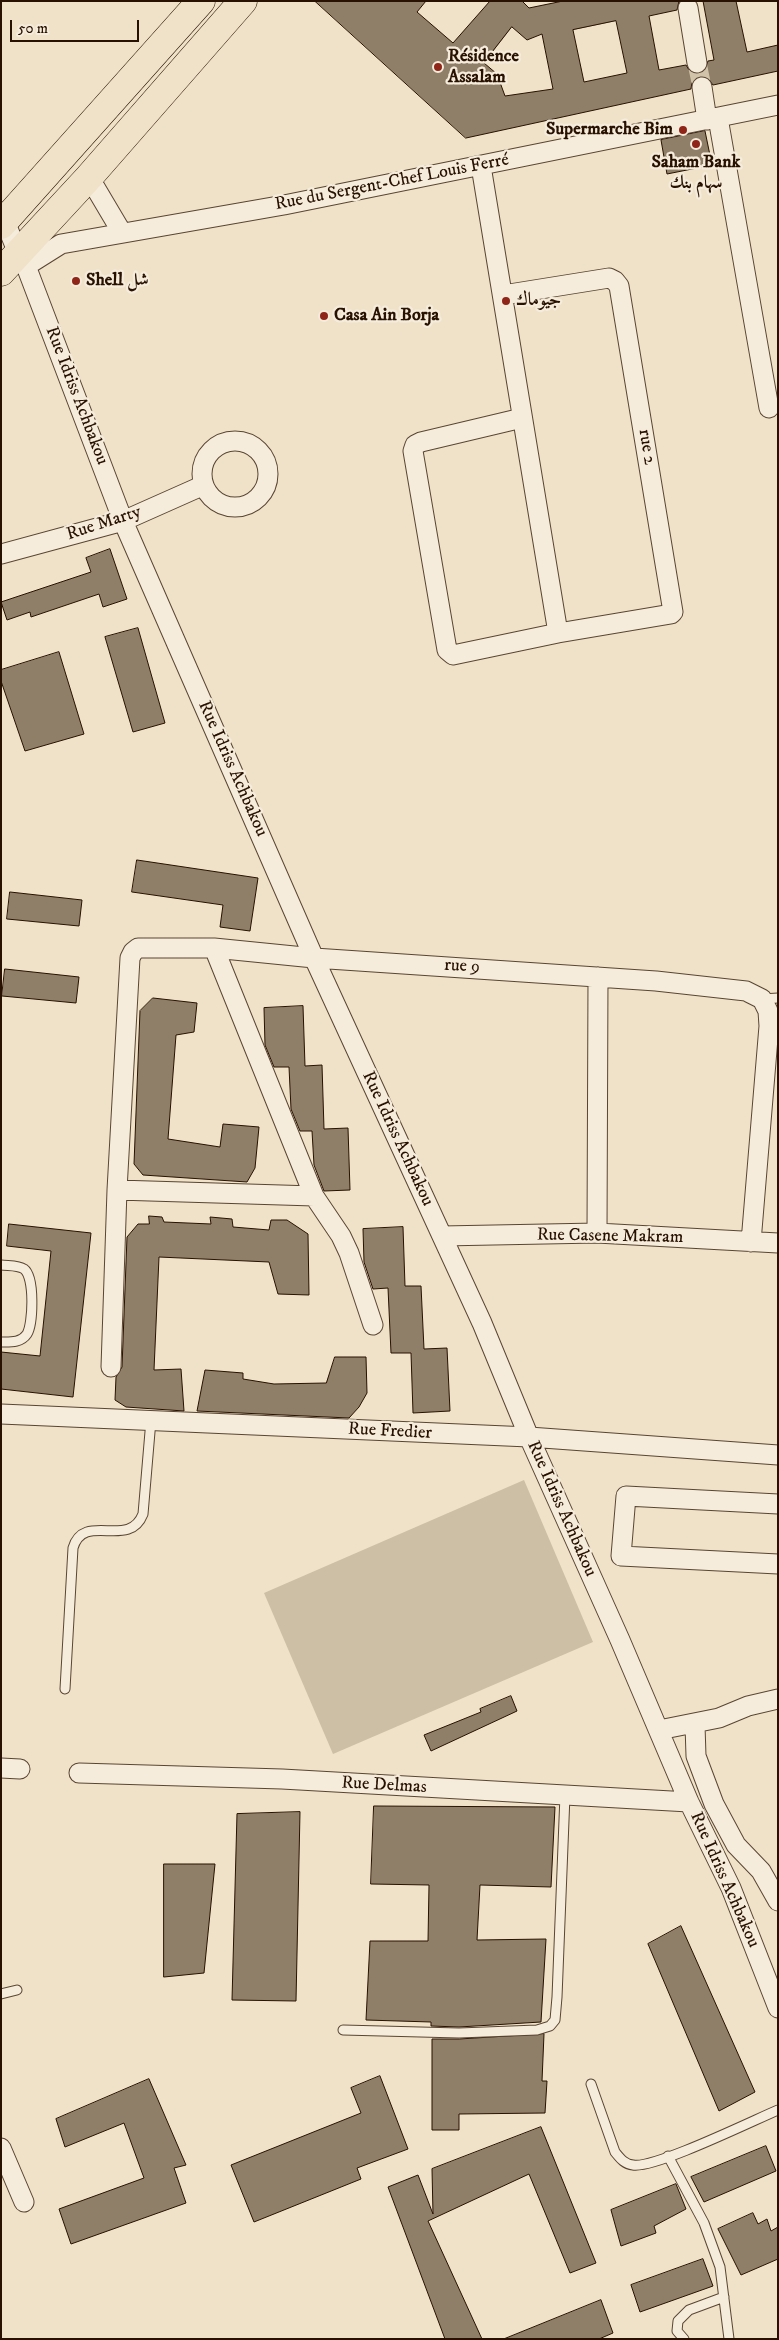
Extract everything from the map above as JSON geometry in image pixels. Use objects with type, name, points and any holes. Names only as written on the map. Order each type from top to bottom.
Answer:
[{"type":"main road","points":[[3,219],[201,1]]},
{"type":"main road","points":[[15,264],[243,1]]},
{"type":"street","points":[[688,8],[697,63]]},
{"type":"street","points":[[702,87],[713,119],[770,408]]},
{"type":"street","name":"Rue du Sergent-Chef Louis Ferré","points":[[15,264],[61,244],[284,205],[778,105]]},
{"type":"street","points":[[481,166],[558,633],[453,655],[449,653],[412,451],[415,445],[421,442],[522,418]]},
{"type":"street","points":[[89,177],[122,232]]},
{"type":"street","name":"Rue Idriss Achbakou","points":[[3,219],[15,264],[123,521],[314,958],[482,1323],[529,1437],[690,1802],[731,1888],[778,2008]]},
{"type":"street","name":"rue 2","points":[[502,295],[609,278],[615,280],[619,286],[672,609],[671,614],[558,633]]},
{"type":"street","name":"Rue Marty","points":[[1,554],[123,521],[204,486]]},
{"type":"street","name":"rue 9","points":[[117,1190],[130,968],[133,952],[138,948],[214,948],[314,958],[598,977],[746,991],[770,998],[751,1242]]},
{"type":"street","points":[[214,948],[314,1196],[350,1253],[373,1325]]},
{"type":"street","points":[[597,1233],[598,977]]},
{"type":"street","points":[[111,1366],[117,1190],[314,1196]]},
{"type":"street","name":"Rue Casene Makram","points":[[442,1236],[597,1233],[778,1243]]},
{"type":"street","name":"Rue Fredier","points":[[1,1414],[529,1437],[778,1455]]},
{"type":"street","points":[[778,1504],[626,1496],[621,1556],[778,1564]]},
{"type":"street","points":[[659,1730],[695,1725],[778,1699]]},
{"type":"street","points":[[695,1725],[696,1756],[714,1804],[736,1845],[761,1871],[778,1901]]},
{"type":"street","name":"Rue Delmas","points":[[79,1774],[282,1779],[690,1802]]},
{"type":"street","points":[[1,2148],[24,2202]]},
{"type":"lane","points":[[1,1265],[24,1269],[30,1276],[32,1285],[30,1325],[27,1334],[20,1340],[1,1342]]},
{"type":"lane","points":[[65,1689],[75,1539],[82,1533],[91,1530],[124,1530],[133,1528],[140,1522],[143,1514],[151,1420]]},
{"type":"lane","points":[[343,2030],[458,2033],[537,2030],[550,2026],[555,2020],[557,1998],[565,1795]]},
{"type":"lane","points":[[1,1994],[17,1990]]},
{"type":"lane","points":[[591,2084],[615,2152],[622,2161],[633,2166],[649,2164],[778,2110]]},
{"type":"lane","points":[[668,2156],[704,2223],[720,2267],[729,2339]]},
{"type":"lane","points":[[684,2339],[677,2331],[678,2321],[689,2310],[724,2297]]},
{"type":"shaded area","points":[[524,1480],[593,1642],[333,1754],[264,1593]]},
{"type":"building","name":"Résidence Assalam","points":[[315,1],[426,1],[417,12],[453,43],[490,1],[522,1],[529,8],[563,1],[679,1],[677,10],[649,16],[659,70],[686,65],[689,70],[698,74],[704,71],[708,61],[714,60],[703,1],[736,1],[747,52],[778,45],[778,71],[713,85],[707,77],[700,76],[692,82],[691,89],[466,138]],"holes":[[[616,21],[627,73],[584,82],[573,30]],[[512,27],[527,40],[542,34],[553,89],[505,96],[497,74],[484,63]]]},
{"type":"building","points":[[705,131],[712,165],[667,174],[661,140]]},
{"type":"building","points":[[110,549],[127,599],[103,607],[99,594],[31,617],[30,612],[7,620],[1,602],[91,572],[86,558]]},
{"type":"building","points":[[138,628],[165,723],[133,732],[105,637]]},
{"type":"building","points":[[59,652],[84,734],[25,751],[1,681],[1,670]]},
{"type":"building","points":[[137,860],[258,878],[250,931],[220,927],[223,905],[132,892]]},
{"type":"building","points":[[10,892],[82,900],[79,926],[7,919]]},
{"type":"building","points":[[5,969],[79,977],[76,1003],[2,996]]},
{"type":"building","points":[[153,998],[197,1003],[194,1032],[176,1035],[168,1139],[220,1147],[223,1124],[259,1127],[255,1168],[247,1182],[143,1175],[134,1164],[140,1011]]},
{"type":"building","points":[[303,1006],[305,1066],[322,1065],[324,1129],[348,1128],[350,1190],[324,1191],[314,1165],[312,1131],[300,1131],[291,1109],[289,1067],[274,1067],[265,1045],[264,1008]]},
{"type":"building","points":[[149,1216],[162,1217],[164,1222],[211,1224],[210,1217],[232,1219],[233,1227],[269,1230],[271,1220],[287,1220],[308,1234],[309,1295],[278,1294],[269,1262],[159,1257],[154,1370],[181,1369],[184,1411],[126,1407],[115,1400],[116,1377],[122,1367],[127,1237],[138,1224],[149,1224]]},
{"type":"building","points":[[9,1224],[91,1233],[73,1397],[1,1389],[1,1352],[40,1356],[51,1251],[7,1246]]},
{"type":"building","points":[[403,1227],[405,1286],[421,1286],[424,1349],[447,1348],[450,1411],[413,1413],[411,1353],[391,1353],[388,1288],[373,1289],[364,1262],[363,1229]]},
{"type":"building","points":[[335,1357],[366,1357],[367,1393],[359,1407],[349,1418],[197,1411],[205,1370],[243,1373],[243,1379],[274,1384],[326,1383]]},
{"type":"building","points":[[511,1696],[517,1711],[431,1751],[424,1735],[481,1712],[480,1709]]},
{"type":"building","points":[[374,1806],[555,1807],[551,1887],[480,1885],[477,1940],[546,1939],[541,2022],[459,2027],[431,2026],[431,2022],[366,2020],[370,1941],[428,1941],[429,1885],[371,1884]]},
{"type":"building","points":[[300,1812],[296,2001],[232,2000],[237,1814]]},
{"type":"building","points":[[164,1864],[215,1864],[204,1973],[164,1977]]},
{"type":"building","points":[[681,1926],[755,2092],[719,2111],[648,1944]]},
{"type":"building","points":[[544,2034],[542,2081],[547,2081],[545,2113],[459,2114],[459,2130],[432,2130],[432,2039]]},
{"type":"building","points":[[380,2076],[408,2149],[357,2168],[361,2179],[254,2222],[231,2165],[361,2113],[351,2088]]},
{"type":"building","points":[[149,2079],[186,2165],[174,2168],[186,2203],[71,2244],[59,2209],[144,2178],[124,2123],[65,2147],[56,2119]]},
{"type":"building","points":[[541,2127],[596,2263],[570,2273],[529,2174],[428,2221],[482,2339],[445,2339],[388,2187],[418,2175],[433,2214],[432,2169]]},
{"type":"building","points":[[766,2146],[776,2171],[704,2202],[691,2177]]},
{"type":"building","points":[[676,2184],[686,2209],[654,2226],[656,2233],[621,2246],[611,2210]]},
{"type":"building","points":[[753,2213],[758,2224],[767,2219],[771,2231],[778,2227],[778,2259],[741,2275],[718,2229]]},
{"type":"building","points":[[703,2259],[713,2286],[640,2312],[631,2285]]},
{"type":"building","points":[[601,2300],[613,2333],[599,2339],[504,2339]]},
{"type":"tunnel","points":[[697,63],[702,87]]},
{"type":"place","name":"Résidence Assalam","points":[[438,67]]},
{"type":"place","name":"Supermarche Bim","points":[[683,130]]},
{"type":"place","name":"Saham Bank سهام بنك","points":[[696,144]]},
{"type":"place","name":"Shell شل","points":[[76,281]]},
{"type":"place","name":"جيوماك","points":[[506,301]]},
{"type":"place","name":"Casa Ain Borja","points":[[324,316]]}]
